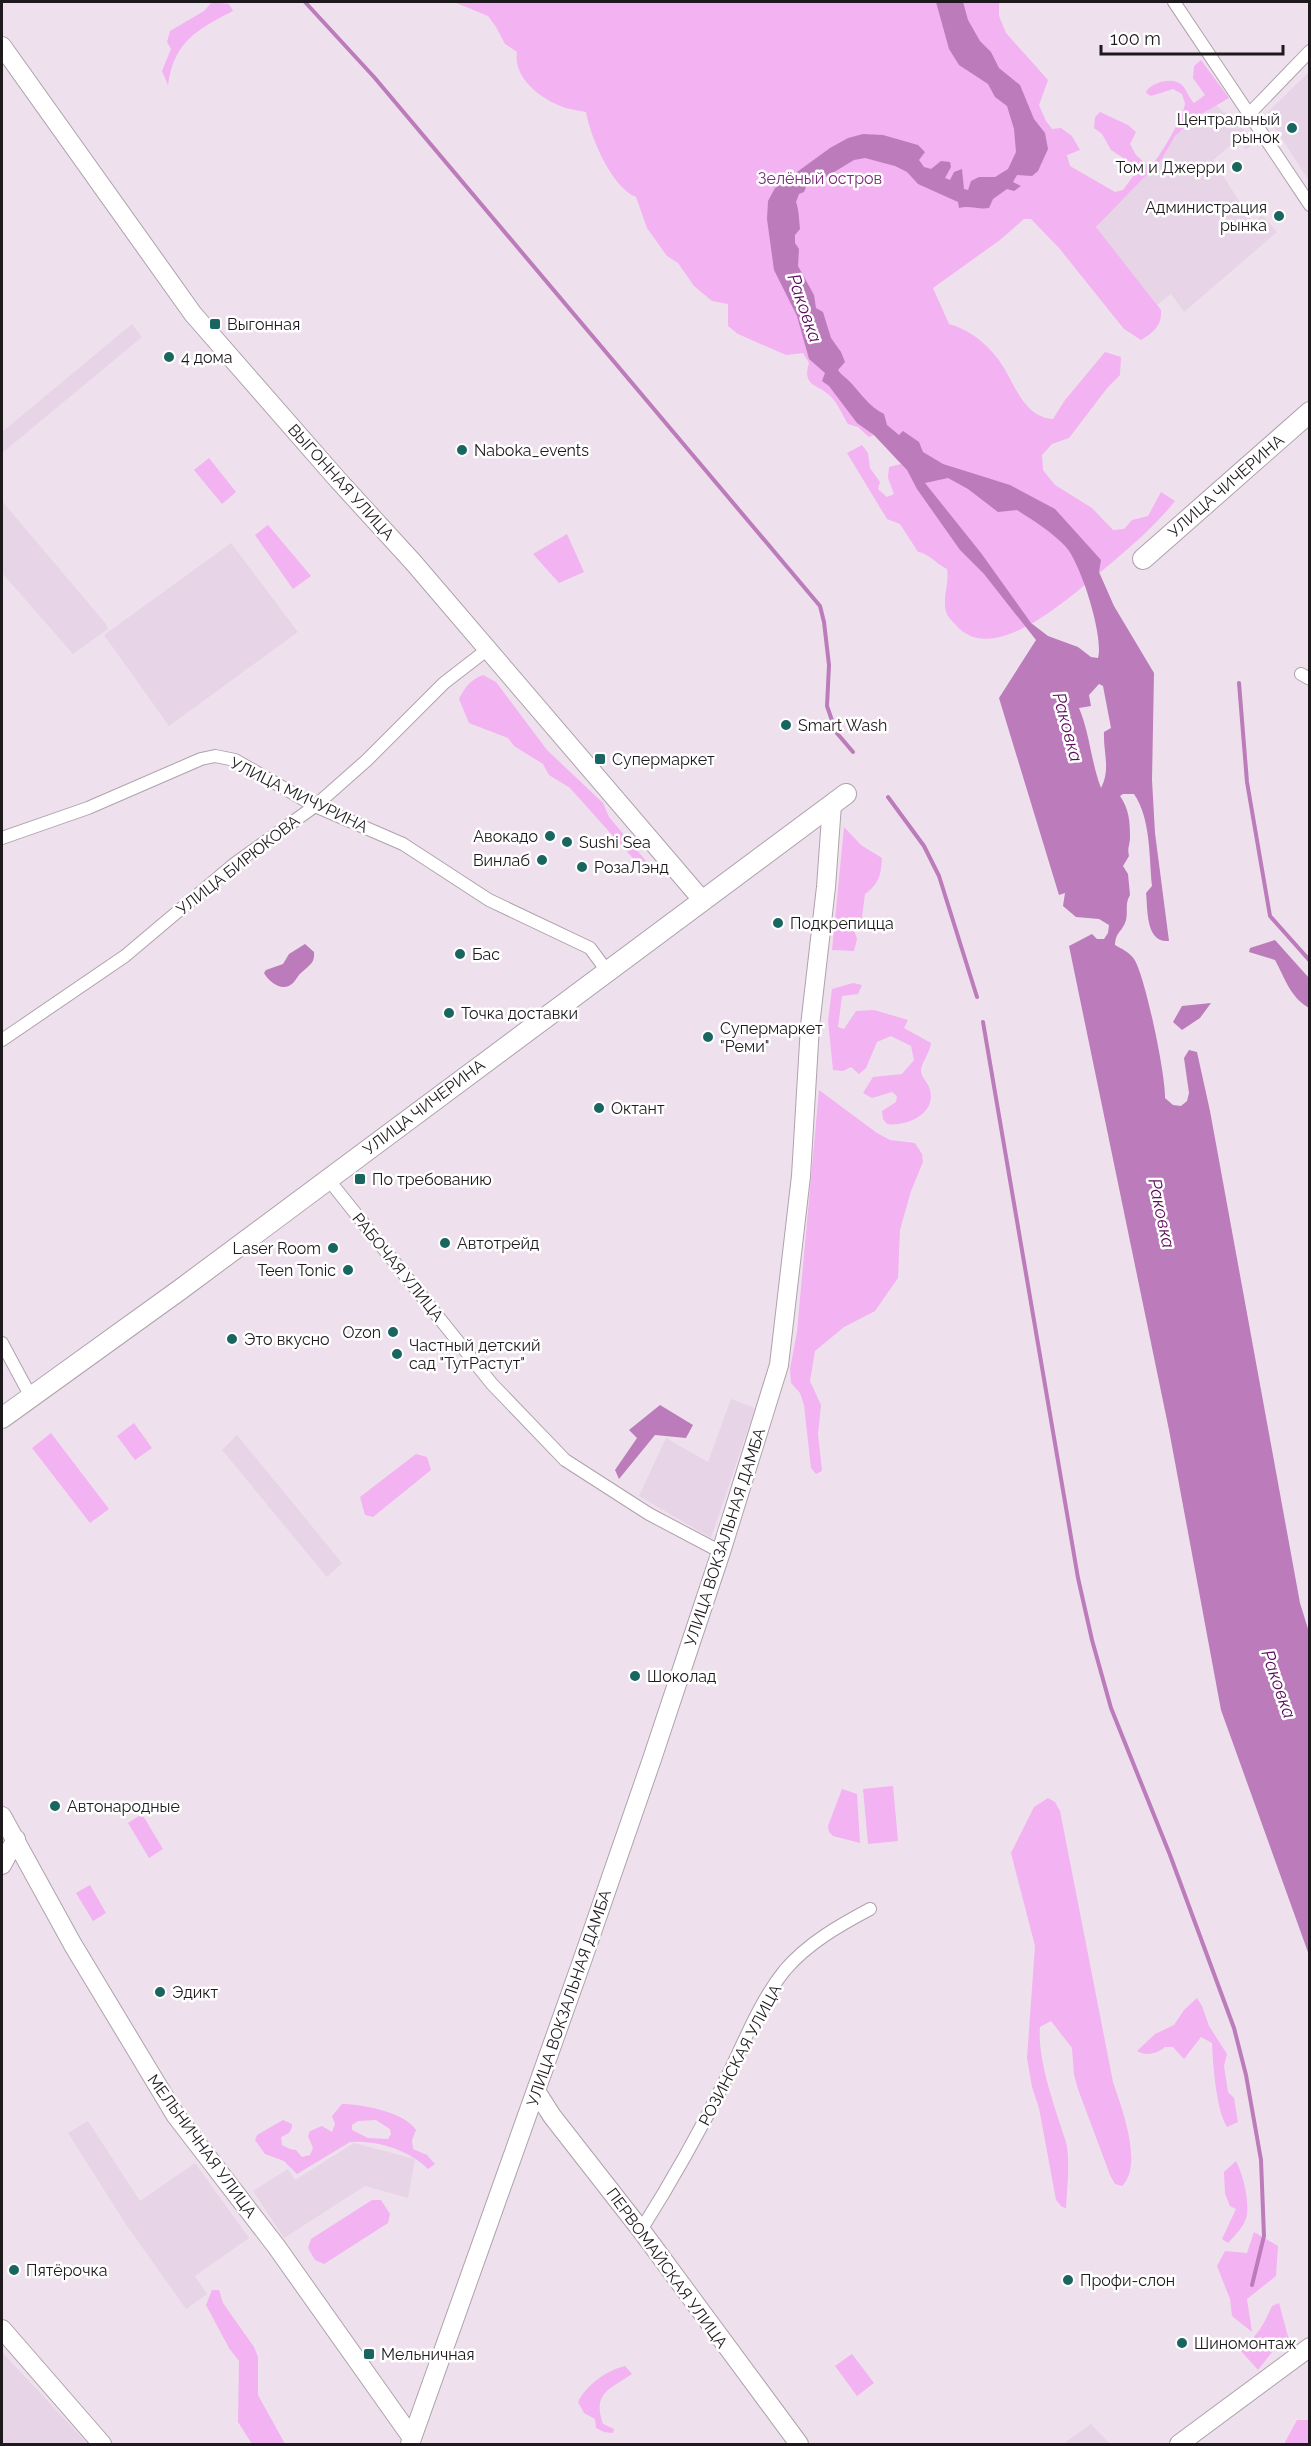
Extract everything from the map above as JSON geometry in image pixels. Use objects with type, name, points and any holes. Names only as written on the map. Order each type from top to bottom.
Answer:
[{"type":"main road","name":"УЛИЦА ЧИЧЕРИНА","points":[[1143,559],[1310,412]]},
{"type":"main road","name":"УЛИЦА ЧИЧЕРИНА","points":[[2,1418],[188,1284],[839,799]]},
{"type":"street","points":[[1174,2],[1310,205]]},
{"type":"street","name":"ВЫГОННАЯ УЛИЦА","points":[[2,46],[193,314],[488,649],[702,901]]},
{"type":"street","points":[[1250,113],[1310,51]]},
{"type":"street","name":"УЛИЦА БИРЮКОВА","points":[[2,1040],[125,956],[233,864],[315,806],[367,760],[444,684],[488,649]]},
{"type":"street","name":"УЛИЦА МИЧУРИНА","points":[[2,838],[87,808],[201,759],[215,756],[235,760],[315,806],[403,844],[489,900],[590,948],[607,971]]},
{"type":"street","name":"УЛИЦА ВОКЗАЛЬНАЯ ДАМБА","points":[[411,2441],[652,1759],[721,1552],[779,1365],[801,1176],[810,1026],[839,799]]},
{"type":"street","name":"РАБОЧАЯ УЛИЦА","points":[[328,1179],[492,1384],[565,1460],[640,1508],[721,1552]]},
{"type":"street","points":[[2,1342],[31,1397]]},
{"type":"street","name":"МЕЛЬНИЧНАЯ УЛИЦА","points":[[2,1815],[73,1945],[176,2116],[276,2247],[411,2441]]},
{"type":"street","points":[[2,1865],[16,1839]]},
{"type":"street","name":"РОЗИНСКАЯ УЛИЦА","points":[[641,2230],[697,2137],[752,2025],[786,1970],[807,1948],[842,1924],[870,1909]]},
{"type":"street","name":"ПЕРВОМАЙСКАЯ УЛИЦА","points":[[536,2091],[552,2116],[641,2230],[799,2445]]},
{"type":"street","points":[[2,2329],[102,2445]]},
{"type":"street","points":[[1179,2445],[1307,2349]]},
{"type":"shaded area","name":"Центральный рынок","points":[[1309,72],[1309,181],[1266,114]]},
{"type":"shaded area","points":[[1215,104],[1256,141],[1246,150],[1237,140],[1213,160],[1253,223],[1262,215],[1277,232],[1184,312],[1171,294],[1157,305],[1096,227],[1162,159],[1175,136]]},
{"type":"shaded area","points":[[132,324],[142,337],[2,453],[2,432]]},
{"type":"shaded area","points":[[2,501],[106,624],[108,629],[73,654],[2,573]]},
{"type":"shaded area","points":[[231,543],[298,632],[169,726],[104,635]]},
{"type":"shaded area","points":[[731,1399],[755,1408],[711,1538],[639,1496],[666,1438],[708,1462]]},
{"type":"shaded area","points":[[237,1435],[342,1563],[327,1577],[222,1450]]},
{"type":"shaded area","points":[[88,2121],[140,2201],[195,2163],[249,2238],[195,2276],[207,2294],[186,2309],[125,2223],[68,2133]]},
{"type":"shaded area","points":[[354,2143],[415,2159],[408,2198],[365,2186],[284,2238],[253,2191],[288,2169],[295,2180]]},
{"type":"shaded area","points":[[2,2352],[13,2364],[88,2444],[2,2444]]},
{"type":"shaded area","points":[[1091,2424],[1110,2444],[1063,2444]]},
{"type":"green space","points":[[212,2],[229,4],[233,11],[198,31],[181,48],[175,58],[168,85],[162,71],[171,49],[167,42],[170,31],[204,11]]},
{"type":"green space","name":"Зелёный остров","points":[[454,2],[999,2],[999,16],[1006,33],[1048,80],[1039,105],[1046,121],[1052,129],[1061,128],[1072,136],[1080,150],[1067,155],[1070,166],[1115,192],[1123,190],[1134,175],[1122,157],[1111,150],[1102,134],[1094,128],[1095,117],[1100,112],[1128,125],[1136,132],[1130,144],[1136,155],[1150,168],[1165,147],[1185,103],[1182,94],[1173,89],[1151,96],[1146,93],[1147,90],[1159,83],[1175,81],[1183,86],[1194,103],[1205,95],[1193,78],[1194,66],[1201,60],[1229,98],[1198,116],[1175,136],[1162,159],[1096,227],[1161,310],[1159,324],[1153,331],[1141,340],[1124,329],[1059,248],[1031,219],[1024,219],[1000,240],[933,288],[949,324],[971,333],[988,348],[1004,368],[1026,405],[1042,417],[1053,419],[1065,400],[1105,352],[1121,357],[1120,375],[1069,438],[1052,444],[1042,455],[1043,470],[1055,485],[1092,508],[1113,530],[1124,529],[1132,520],[1148,516],[1161,492],[1175,501],[1157,522],[1127,549],[1067,600],[1048,613],[1008,635],[988,639],[970,636],[949,618],[945,609],[947,569],[925,554],[918,552],[900,524],[887,519],[847,453],[862,445],[868,453],[870,468],[880,482],[878,489],[887,497],[894,494],[888,478],[889,467],[901,464],[874,435],[869,437],[858,427],[848,424],[833,399],[810,382],[807,371],[809,363],[803,353],[786,355],[738,334],[728,326],[728,304],[712,301],[694,286],[678,263],[667,256],[647,228],[636,197],[627,192],[619,183],[597,147],[586,112],[561,106],[535,91],[519,69],[517,52],[505,44],[488,16]]},
{"type":"green space","points":[[209,458],[236,492],[222,504],[194,470]]},
{"type":"green space","points":[[268,525],[311,576],[293,589],[255,535]]},
{"type":"green space","points":[[567,534],[584,572],[559,583],[533,554]]},
{"type":"green space","points":[[483,675],[496,682],[547,750],[603,803],[609,817],[651,867],[648,875],[570,788],[549,775],[543,764],[514,746],[508,738],[469,723],[459,699],[468,684]]},
{"type":"green space","points":[[844,827],[861,845],[882,858],[878,879],[865,894],[861,925],[854,930],[857,939],[854,951],[832,950]]},
{"type":"green space","points":[[853,983],[862,985],[858,994],[842,996],[838,1027],[844,1029],[856,1011],[874,1010],[908,1020],[904,1028],[931,1043],[921,1070],[931,1096],[925,1111],[912,1120],[887,1124],[883,1119],[882,1111],[896,1102],[897,1096],[892,1092],[872,1098],[863,1093],[873,1077],[902,1074],[914,1060],[911,1046],[891,1036],[877,1042],[866,1068],[859,1074],[851,1067],[843,1071],[833,1070],[828,1021],[832,989]]},
{"type":"green space","points":[[819,1090],[877,1133],[890,1140],[915,1143],[922,1154],[923,1162],[911,1191],[900,1230],[898,1278],[875,1311],[844,1327],[815,1351],[810,1381],[821,1405],[818,1434],[822,1471],[816,1474],[811,1468],[804,1405],[800,1393],[791,1383],[790,1369],[797,1332]]},
{"type":"green space","points":[[134,1423],[152,1448],[135,1460],[117,1436]]},
{"type":"green space","points":[[51,1433],[109,1509],[90,1523],[32,1448]]},
{"type":"green space","points":[[416,1454],[427,1457],[431,1470],[373,1517],[365,1515],[360,1497]]},
{"type":"green space","points":[[893,1786],[898,1841],[868,1844],[863,1789]]},
{"type":"green space","points":[[842,1789],[857,1794],[860,1843],[833,1836],[829,1832],[828,1826]]},
{"type":"green space","points":[[1048,1798],[1055,1802],[1060,1811],[1113,2082],[1129,2135],[1131,2150],[1128,2176],[1122,2186],[1115,2184],[1078,2089],[1074,2075],[1072,2048],[1051,2021],[1040,2027],[1044,2068],[1067,2146],[1066,2208],[1056,2200],[1027,2058],[1035,1946],[1011,1853],[1034,1807]]},
{"type":"green space","points":[[142,1814],[163,1849],[149,1858],[128,1823]]},
{"type":"green space","points":[[90,1885],[106,1913],[93,1921],[76,1893]]},
{"type":"green space","points":[[1197,1998],[1209,2026],[1227,2054],[1224,2066],[1228,2092],[1234,2098],[1238,2122],[1227,2127],[1218,2098],[1212,2043],[1201,2037],[1184,2059],[1173,2047],[1165,2047],[1148,2054],[1137,2051],[1155,2034],[1174,2025],[1184,2010]]},
{"type":"green space","points":[[342,2104],[371,2107],[402,2118],[416,2130],[412,2140],[413,2149],[427,2155],[435,2164],[428,2169],[412,2156],[392,2148],[371,2143],[350,2142],[297,2174],[284,2161],[265,2154],[255,2140],[257,2135],[283,2120],[292,2124],[289,2132],[281,2137],[282,2145],[296,2150],[302,2157],[310,2155],[313,2148],[308,2136],[310,2131],[322,2126],[332,2132],[335,2124],[332,2116]],"holes":[[[376,2120],[390,2129],[391,2134],[388,2139],[368,2138],[352,2130],[352,2125],[358,2121]]]},
{"type":"green space","points":[[1236,2161],[1245,2187],[1247,2214],[1242,2226],[1228,2243],[1222,2239],[1236,2209],[1230,2206],[1225,2194],[1224,2172]]},
{"type":"green space","points":[[372,2200],[381,2200],[390,2214],[388,2223],[324,2264],[315,2260],[308,2248],[311,2239]]},
{"type":"green space","points":[[1254,2232],[1278,2246],[1276,2276],[1247,2299],[1252,2332],[1232,2316],[1230,2299],[1217,2266],[1225,2251],[1247,2253]]},
{"type":"green space","points":[[212,2290],[219,2290],[223,2303],[254,2347],[258,2357],[258,2395],[285,2444],[252,2444],[238,2422],[239,2361],[229,2348],[206,2305]]},
{"type":"green space","points":[[1279,2303],[1289,2340],[1277,2346],[1258,2370],[1240,2350],[1259,2330],[1272,2306]]},
{"type":"green space","points":[[852,2354],[874,2383],[857,2396],[835,2366]]},
{"type":"green space","points":[[625,2366],[632,2374],[610,2388],[600,2405],[603,2424],[614,2429],[613,2433],[604,2432],[596,2428],[595,2419],[584,2413],[578,2402],[586,2390],[598,2379]]},
{"type":"green space","points":[[1297,2420],[1309,2420],[1309,2444],[1284,2444]]},
{"type":"water","name":"Раковка","points":[[936,2],[963,2],[968,20],[980,41],[991,52],[999,68],[1020,85],[1034,119],[1045,133],[1048,149],[1038,171],[1032,176],[1017,175],[1013,182],[1021,186],[1014,191],[1007,189],[993,199],[989,208],[959,208],[958,202],[918,184],[907,172],[895,166],[865,158],[854,160],[816,183],[808,182],[804,192],[799,194],[796,202],[800,229],[795,235],[795,243],[799,249],[798,266],[814,295],[816,308],[823,312],[831,338],[845,362],[838,370],[870,404],[884,414],[887,425],[899,435],[903,431],[919,442],[923,452],[943,464],[1010,485],[1055,509],[1101,560],[1099,572],[1114,606],[1154,673],[1152,780],[1155,833],[1169,941],[1156,937],[1149,924],[1146,893],[1152,886],[1144,815],[1134,794],[1123,794],[1120,796],[1128,815],[1130,837],[1129,856],[1123,866],[1128,874],[1130,895],[1127,902],[1126,920],[1117,935],[1115,945],[1134,959],[1144,984],[1162,1069],[1165,1098],[1173,1105],[1181,1106],[1187,1101],[1189,1093],[1184,1058],[1189,1050],[1197,1052],[1210,1111],[1300,1603],[1309,1632],[1309,1955],[1221,1710],[1169,1430],[1069,946],[1092,934],[1097,939],[1104,939],[1109,925],[1099,919],[1076,917],[1063,906],[1065,893],[1059,895],[999,698],[1036,640],[984,574],[960,550],[917,489],[907,470],[874,435],[857,423],[829,386],[822,381],[825,373],[809,359],[797,316],[774,270],[767,219],[768,201],[775,188],[830,148],[848,138],[863,134],[883,135],[918,145],[925,152],[919,160],[924,167],[931,169],[941,161],[950,162],[951,167],[945,178],[950,180],[954,172],[962,169],[964,189],[968,190],[971,181],[979,177],[995,177],[1008,169],[1016,152],[1014,129],[1007,106],[995,97],[988,84],[959,65],[949,49]],"holes":[[[948,478],[968,489],[998,512],[1017,510],[1066,547],[1078,569],[1090,601],[1098,634],[1098,658],[1091,657],[1078,647],[1048,636],[1031,623],[981,553],[925,483]],[[1099,684],[1103,686],[1111,728],[1104,732],[1106,774],[1101,788],[1079,708],[1091,706],[1089,695]]]},
{"type":"water","points":[[1275,940],[1309,978],[1309,1008],[1302,1004],[1293,993],[1275,960],[1249,952],[1250,948]]},
{"type":"water","points":[[305,944],[314,952],[314,959],[293,983],[281,987],[269,980],[264,973],[266,970],[283,964],[289,954]]},
{"type":"water","points":[[1211,1003],[1200,1018],[1182,1030],[1173,1022],[1182,1006]]},
{"type":"water","points":[[660,1405],[693,1425],[686,1438],[655,1435],[619,1479],[615,1470],[637,1438],[629,1430]]},
{"type":"waterway","points":[[305,2],[374,77],[820,606],[829,665],[827,706],[836,732],[853,752]]},
{"type":"waterway","points":[[1239,683],[1247,782],[1270,916],[1310,961]]},
{"type":"waterway","points":[[888,797],[924,846],[939,876],[977,997]]},
{"type":"waterway","points":[[983,1022],[1078,1578],[1092,1640],[1111,1708],[1170,1855],[1234,2028],[1246,2075],[1261,2160],[1264,2236],[1252,2285]]},
{"type":"place","name":"Центральный рынок","points":[[1292,128]]},
{"type":"place","name":"Том и Джерри","points":[[1237,167]]},
{"type":"place","name":"Администрация рынка","points":[[1279,216]]},
{"type":"place","name":"Выгонная","points":[[215,324]]},
{"type":"place","name":"4 дома","points":[[169,357]]},
{"type":"place","name":"Naboka_events","points":[[462,450]]},
{"type":"place","name":"Smart Wash","points":[[786,725]]},
{"type":"place","name":"Супермаркет","points":[[600,759]]},
{"type":"place","name":"Авокадо","points":[[550,836]]},
{"type":"place","name":"Sushi Sea","points":[[567,842]]},
{"type":"place","name":"Винлаб","points":[[542,860]]},
{"type":"place","name":"РозаЛэнд","points":[[582,867]]},
{"type":"place","name":"Подкрепицца","points":[[778,923]]},
{"type":"place","name":"Бас","points":[[460,954]]},
{"type":"place","name":"Точка доставки","points":[[449,1013]]},
{"type":"place","name":"Супермаркет \"Реми\"","points":[[708,1037]]},
{"type":"place","name":"Октант","points":[[599,1108]]},
{"type":"place","name":"По требованию","points":[[360,1179]]},
{"type":"place","name":"Автотрейд","points":[[445,1243]]},
{"type":"place","name":"Laser Room","points":[[333,1248]]},
{"type":"place","name":"Teen Tonic","points":[[348,1270]]},
{"type":"place","name":"Ozon","points":[[393,1332]]},
{"type":"place","name":"Это вкусно","points":[[232,1339]]},
{"type":"place","name":"Частный детский сад \"ТутРастут\"","points":[[397,1354]]},
{"type":"place","name":"Шоколад","points":[[635,1676]]},
{"type":"place","name":"Автонародные","points":[[55,1806]]},
{"type":"place","name":"Эдикт","points":[[160,1992]]},
{"type":"place","name":"Пятёрочка","points":[[14,2270]]},
{"type":"place","name":"Профи-слон","points":[[1068,2280]]},
{"type":"place","name":"Шиномонтаж","points":[[1182,2343]]},
{"type":"place","name":"Мельничная","points":[[369,2354]]}]
